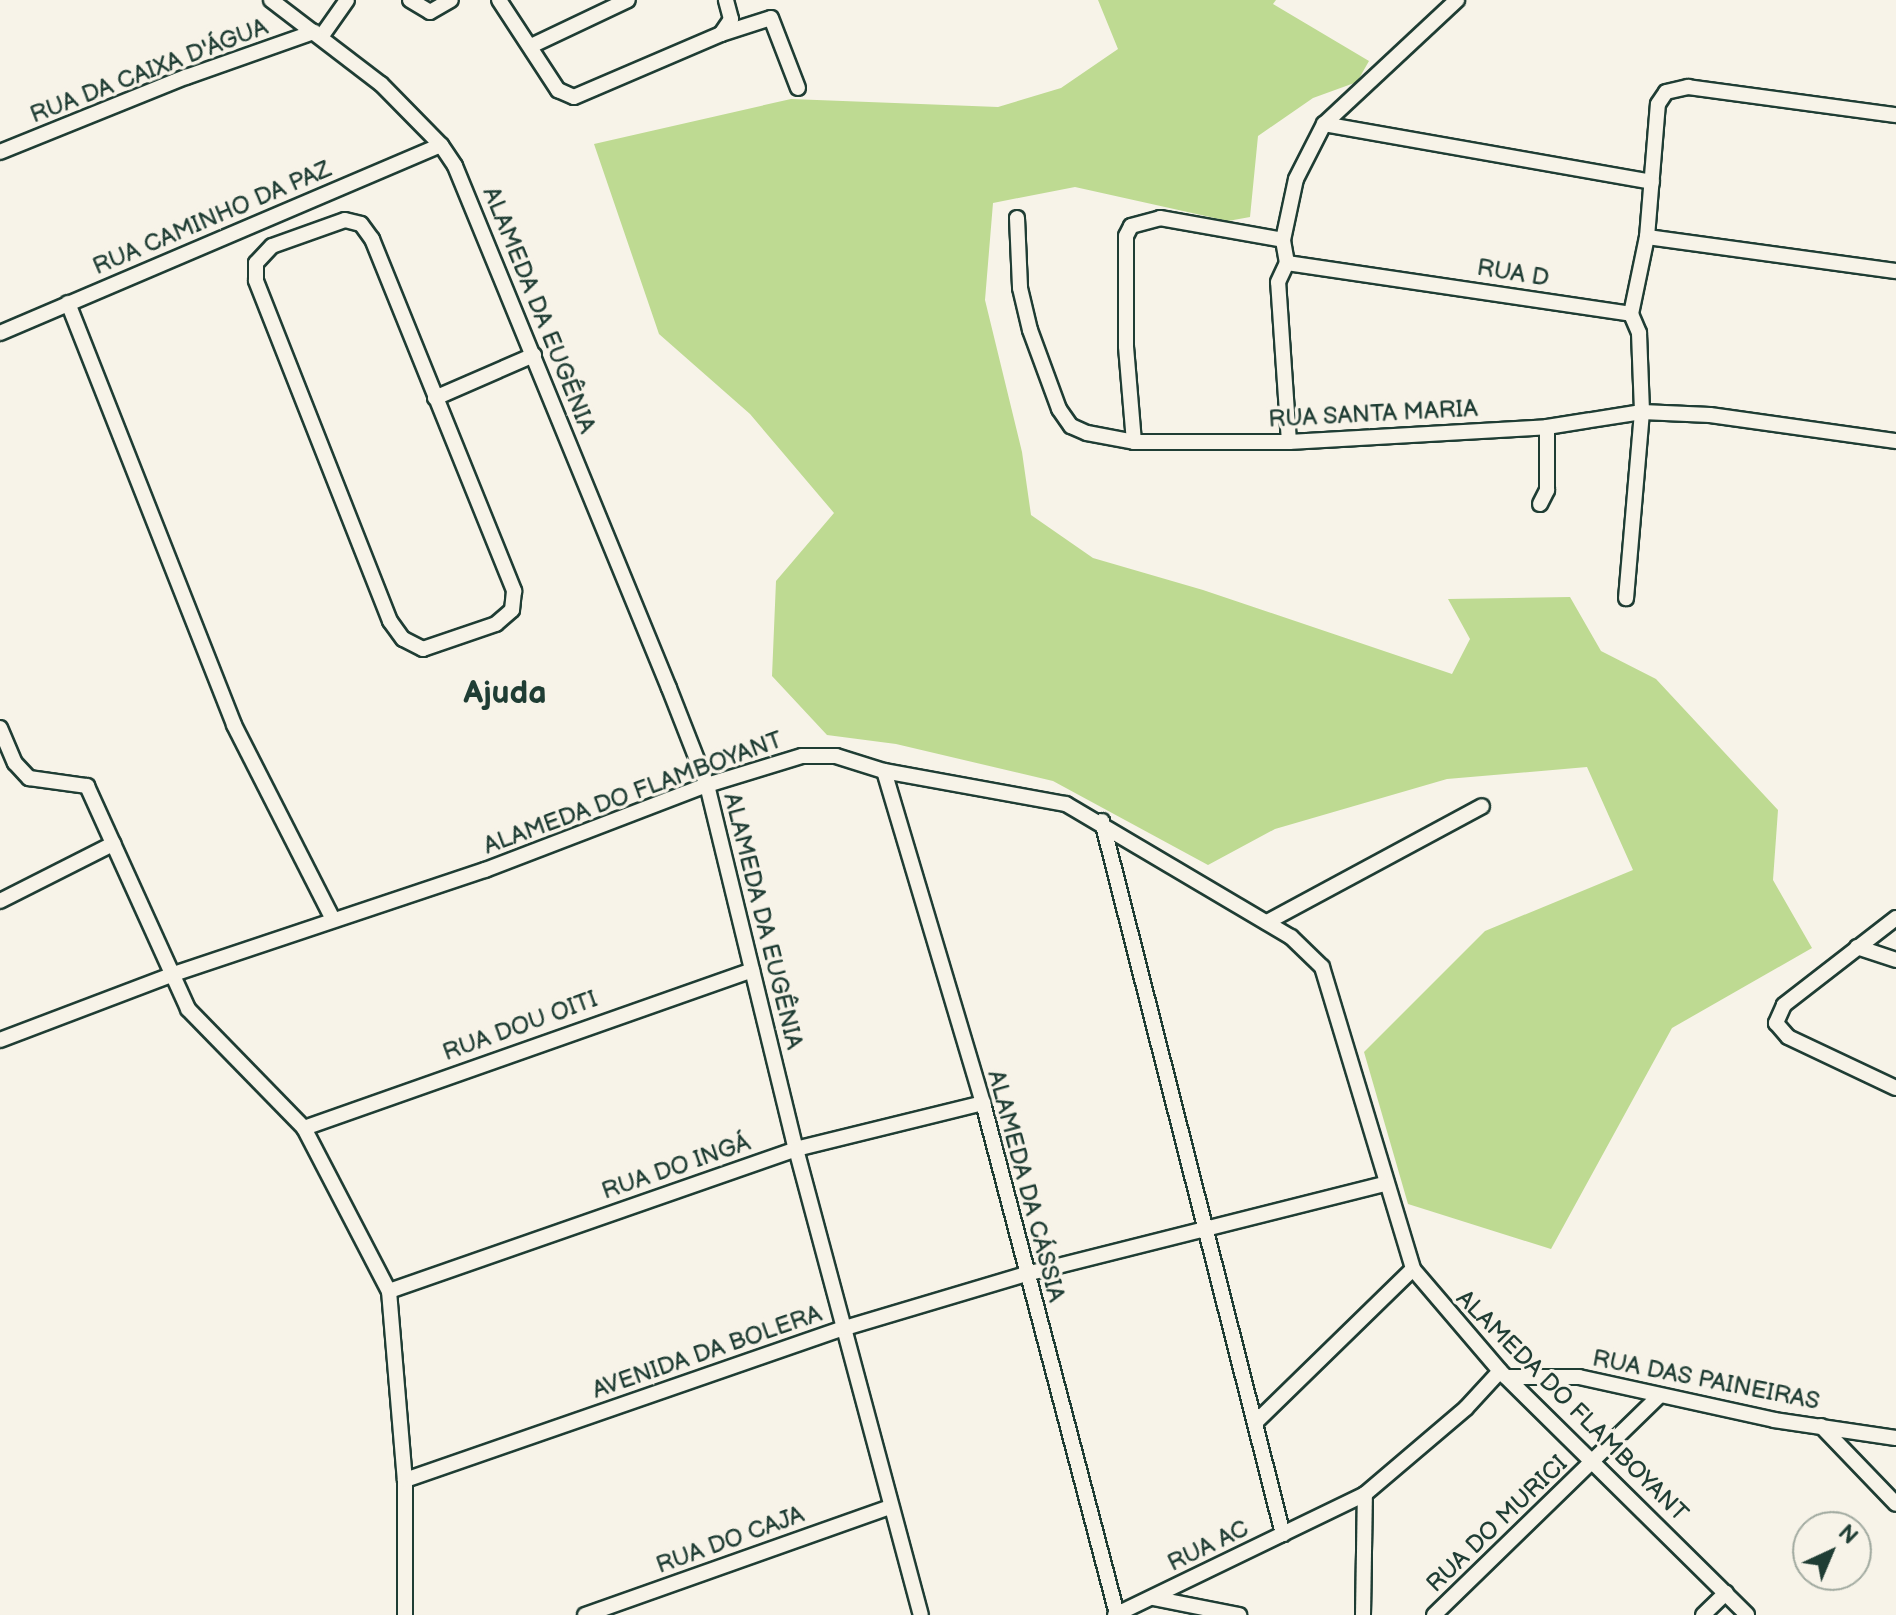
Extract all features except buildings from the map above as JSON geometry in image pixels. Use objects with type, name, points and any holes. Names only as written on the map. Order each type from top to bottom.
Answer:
[{"type":"street","name":"ALAMEDA DA EUGÊNIA","points":[[271,0],[381,84],[441,145],[468,193],[534,355],[707,785],[796,1149],[921,1615]]},
{"type":"street","points":[[318,35],[347,0]]},
{"type":"street","points":[[410,0],[430,12],[451,0]]},
{"type":"street","points":[[499,0],[568,96],[581,95],[721,34],[771,18],[798,88]]},
{"type":"street","points":[[531,46],[628,0]]},
{"type":"street","points":[[721,34],[731,19],[726,0]]},
{"type":"street","points":[[1289,442],[1278,282],[1287,263],[1283,240],[1296,179],[1324,124],[1457,0]]},
{"type":"street","name":"RUA DA CAIXA D'ÁGUA","points":[[0,152],[186,77],[318,35]]},
{"type":"street","points":[[1626,598],[1642,412],[1639,333],[1631,314],[1647,237],[1658,104],[1666,92],[1688,87],[1896,115]]},
{"type":"street","points":[[1324,124],[1652,182]]},
{"type":"street","name":"RUA CAMINHO DA PAZ","points":[[0,333],[441,145]]},
{"type":"street","name":"RUA SANTA MARIA","points":[[1017,218],[1020,288],[1059,409],[1078,431],[1134,442],[1289,442],[1547,427],[1642,412],[1710,415],[1896,441]]},
{"type":"street","points":[[1134,442],[1126,346],[1126,236],[1131,226],[1160,218],[1283,240]]},
{"type":"street","points":[[345,220],[361,224],[372,239],[435,398],[514,601],[496,624],[423,649],[403,639],[390,621],[257,288],[255,272],[261,255],[345,220]]},
{"type":"street","points":[[1647,237],[1896,271]]},
{"type":"street","name":"RUA D","points":[[1287,263],[1631,314]]},
{"type":"street","points":[[68,303],[234,725],[333,919]]},
{"type":"street","points":[[435,398],[534,355]]},
{"type":"street","points":[[1540,504],[1547,490],[1547,427]]},
{"type":"street","points":[[0,728],[15,763],[29,778],[87,786],[174,974],[180,996],[199,1022],[304,1128],[389,1291],[405,1480],[405,1615]]},
{"type":"street","name":"ALAMEDA DO FLAMBOYANT","points":[[0,1040],[174,974],[485,870],[707,785],[810,755],[1033,796],[1102,821],[1291,937],[1322,967],[1384,1184],[1413,1269],[1503,1374],[1596,1460],[1747,1615]]},
{"type":"street","name":"ALAMEDA DA CÁSSIA","points":[[884,771],[983,1103],[1116,1615]]},
{"type":"street","points":[[1267,922],[1482,806]]},
{"type":"street","points":[[1102,821],[1258,1420],[1283,1534]]},
{"type":"street","points":[[0,901],[113,844]]},
{"type":"street","points":[[1896,918],[1797,994],[1776,1017],[1788,1037],[1896,1088]]},
{"type":"street","points":[[1857,947],[1896,960]]},
{"type":"street","name":"RUA DOU OITI","points":[[304,1128],[752,970]]},
{"type":"street","name":"RUA DO INGÁ","points":[[389,1291],[796,1149],[983,1103]]},
{"type":"street","name":"AVENIDA DA BOLERA","points":[[405,1480],[845,1328],[1026,1274],[1384,1184]]},
{"type":"street","points":[[1258,1420],[1413,1269]]},
{"type":"street","name":"RUA DAS PAINEIRAS","points":[[1503,1374],[1579,1377],[1658,1397],[1896,1438]]},
{"type":"street","name":"RUA AC","points":[[1116,1615],[1365,1494],[1503,1374]]},
{"type":"street","name":"RUA DO MURICI","points":[[1434,1615],[1658,1397]]},
{"type":"street","points":[[1821,1426],[1896,1504]]},
{"type":"street","points":[[1363,1615],[1365,1494]]},
{"type":"street","name":"RUA DO CAJA","points":[[585,1615],[890,1507]]},
{"type":"street","points":[[1703,1615],[1726,1593]]},
{"type":"street","points":[[1152,1598],[1239,1615]]},
{"type":"green space","points":[[1098,0],[1276,0],[1273,4],[1369,61],[1357,82],[1313,98],[1258,136],[1250,217],[1228,221],[1075,187],[993,203],[985,300],[1022,452],[1031,515],[1093,558],[1203,590],[1452,674],[1470,639],[1448,599],[1570,597],[1601,651],[1656,679],[1778,810],[1773,880],[1812,948],[1672,1028],[1551,1249],[1408,1204],[1364,1052],[1485,931],[1633,870],[1587,767],[1447,779],[1275,829],[1208,865],[1053,781],[896,744],[827,735],[772,676],[776,581],[834,513],[750,414],[659,334],[594,144],[791,99],[998,107],[1061,88],[1118,49]]},
{"type":"district","name":"Ajuda","points":[[505,694]]}]
